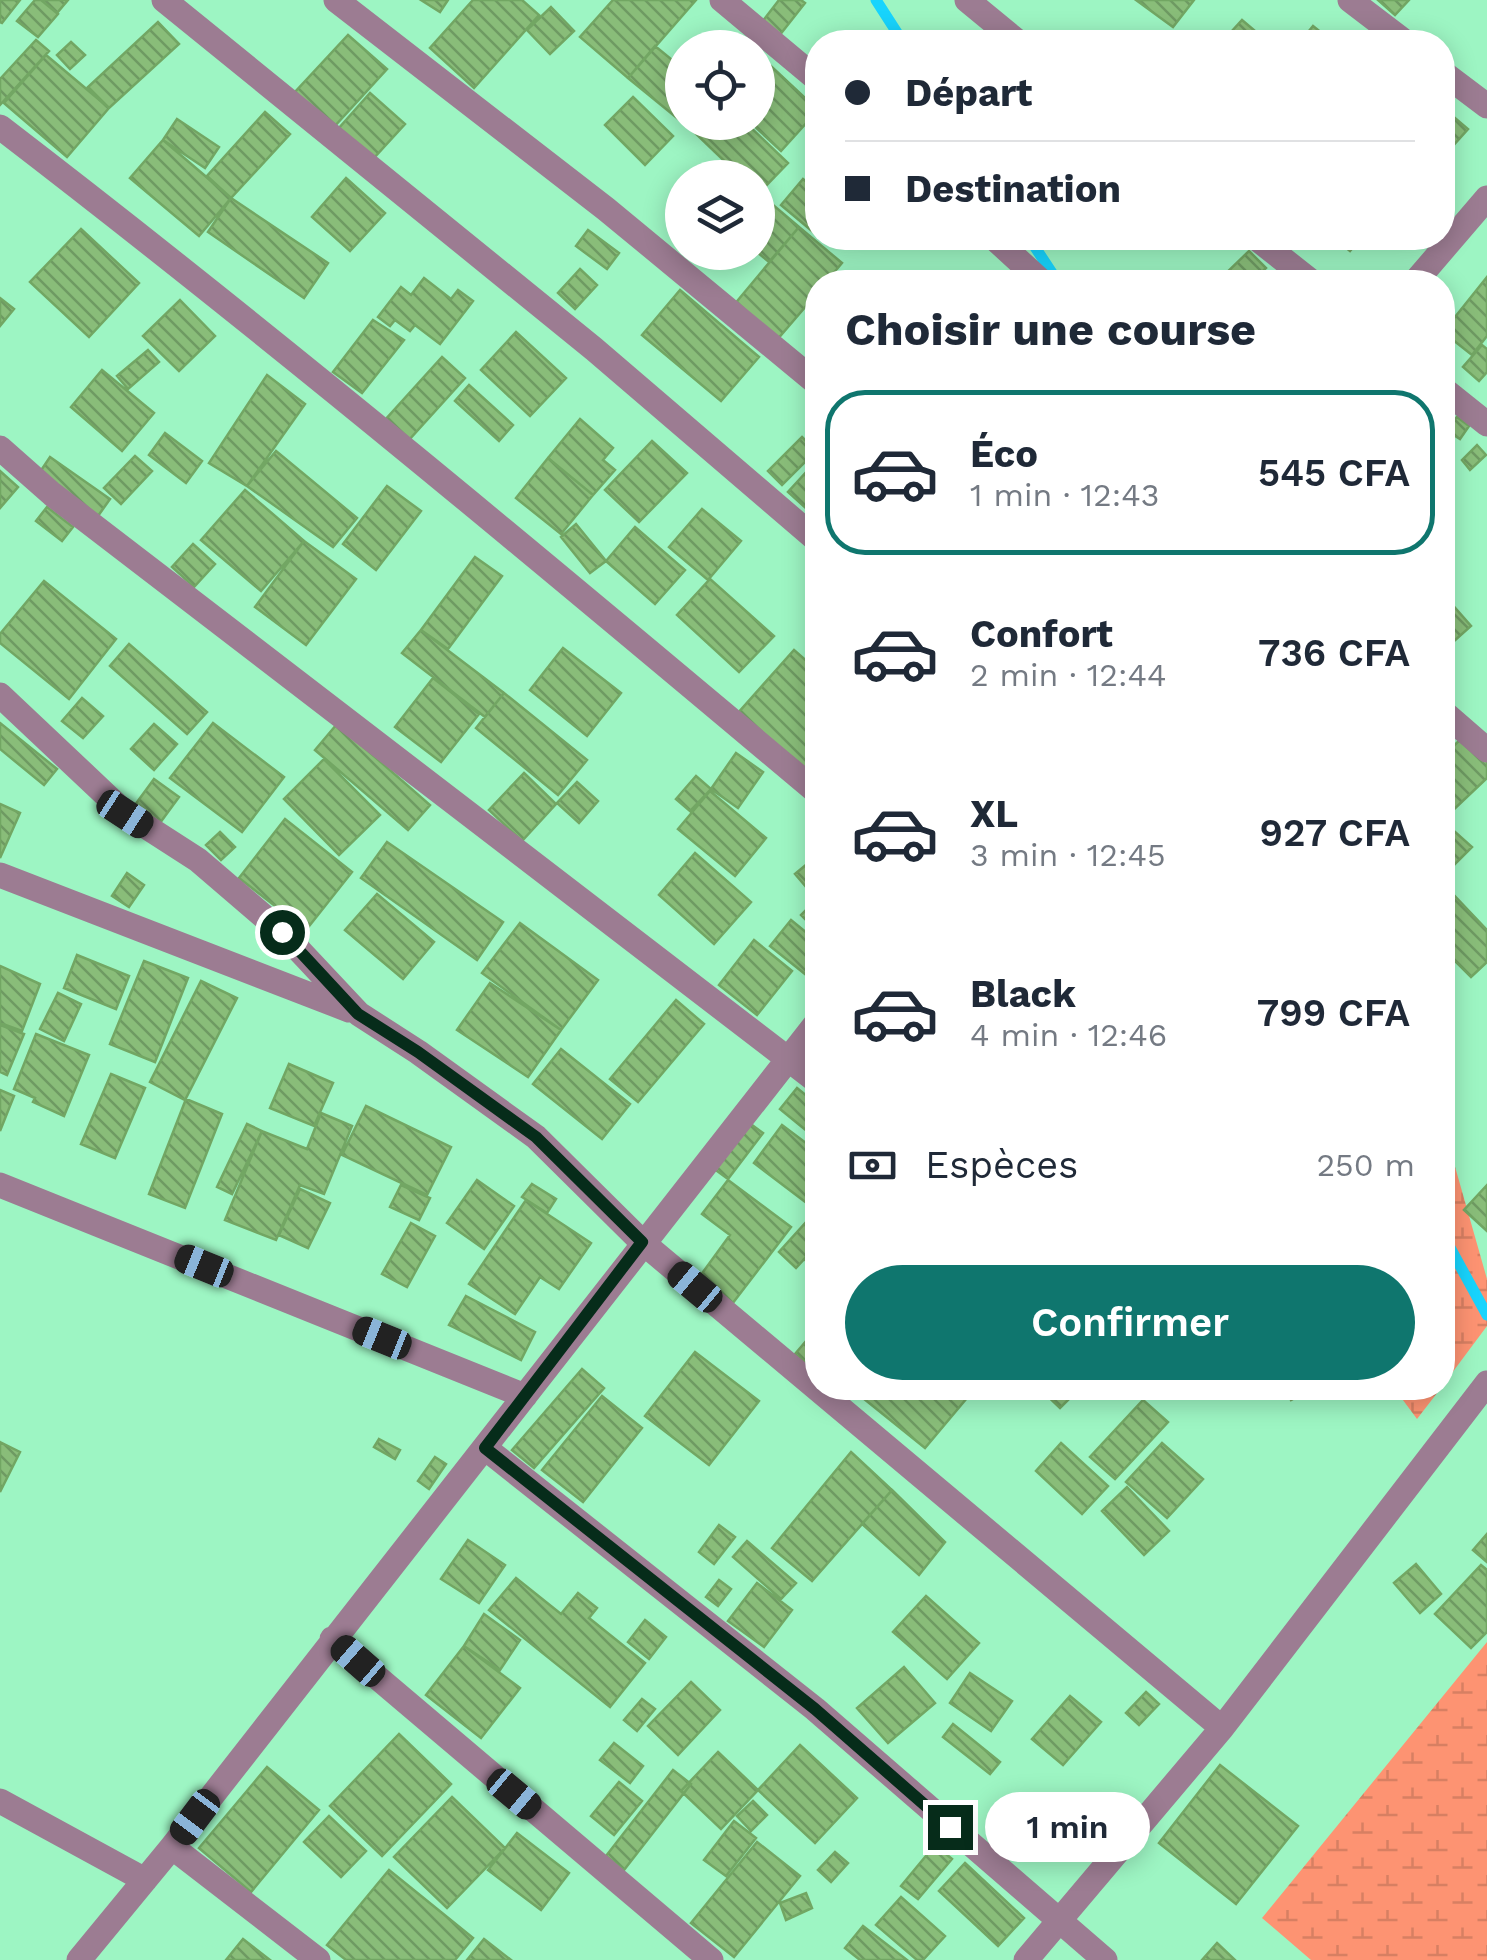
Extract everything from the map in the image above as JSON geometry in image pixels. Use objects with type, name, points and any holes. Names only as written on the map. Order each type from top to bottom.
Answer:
[{"type":"street","points":[[164,0],[594,349],[805,530]]},
{"type":"street","points":[[336,0],[606,209],[805,373]]},
{"type":"street","points":[[722,0],[805,69]]},
{"type":"street","points":[[967,0],[1003,30]]},
{"type":"street","points":[[1350,0],[1389,30]]},
{"type":"street","points":[[1455,82],[1487,106]]},
{"type":"street","points":[[0,127],[107,209],[805,782]]},
{"type":"street","points":[[1455,235],[1487,198]]},
{"type":"street","points":[[1007,250],[1029,270]]},
{"type":"street","points":[[1271,250],[1297,270]]},
{"type":"street","points":[[1425,270],[1442,250]]},
{"type":"street","points":[[1455,398],[1487,424]]},
{"type":"street","points":[[0,448],[52,494],[805,1073]]},
{"type":"street","points":[[0,695],[125,814],[198,860],[282,932],[358,1014]]},
{"type":"street","points":[[1455,722],[1487,750]]},
{"type":"street","points":[[0,874],[358,1014],[536,1137],[642,1242],[805,1379]]},
{"type":"street","points":[[79,1960],[172,1847],[805,1037]]},
{"type":"street","points":[[0,1185],[525,1396]]},
{"type":"street","points":[[1026,1960],[1222,1728],[1487,1382]]},
{"type":"street","points":[[831,1400],[1222,1728]]},
{"type":"street","points":[[485,1448],[815,1709],[1105,1960]]},
{"type":"street","points":[[332,1639],[711,1960]]},
{"type":"street","points":[[0,1800],[145,1880]]},
{"type":"street","points":[[172,1847],[318,1960]]},
{"type":"green space","points":[[1455,1167],[1487,1279],[1487,1326],[1455,1369]]},
{"type":"green space","points":[[1403,1400],[1432,1400],[1417,1419]]},
{"type":"green space","points":[[1487,1642],[1487,1960],[1311,1960],[1262,1918]]},
{"type":"building","points":[[0,0],[20,0],[2,23],[0,22]]},
{"type":"building","points":[[35,0],[41,0],[58,14],[38,37],[17,21]]},
{"type":"building","points":[[41,0],[68,0],[57,13]]},
{"type":"building","points":[[421,0],[448,0],[440,12]]},
{"type":"building","points":[[473,0],[522,0],[539,15],[474,88],[430,48]]},
{"type":"building","points":[[613,0],[696,0],[670,30],[665,30],[665,36],[628,78],[580,37]]},
{"type":"building","points":[[779,0],[805,3],[779,36],[762,22]]},
{"type":"building","points":[[1136,0],[1194,0],[1173,27]]},
{"type":"building","points":[[1378,0],[1409,0],[1395,15]]},
{"type":"building","points":[[551,7],[574,31],[550,54],[527,30]]},
{"type":"building","points":[[1242,20],[1254,30],[1233,30]]},
{"type":"building","points":[[158,22],[179,44],[109,108],[88,87]]},
{"type":"building","points":[[348,35],[387,69],[333,128],[295,92]]},
{"type":"building","points":[[36,40],[49,51],[0,105],[0,79]]},
{"type":"building","points":[[71,42],[85,55],[70,69],[57,55]]},
{"type":"building","points":[[655,46],[665,54],[665,108],[628,78]]},
{"type":"building","points":[[46,55],[109,108],[67,157],[4,103]]},
{"type":"building","points":[[775,70],[805,98],[805,124],[781,151],[769,140],[775,140]]},
{"type":"building","points":[[370,93],[405,124],[373,159],[339,128]]},
{"type":"building","points":[[633,97],[665,128],[665,140],[669,140],[645,165],[605,125]]},
{"type":"building","points":[[265,112],[290,134],[231,198],[207,176]]},
{"type":"building","points":[[1455,118],[1468,129],[1455,144]]},
{"type":"building","points":[[177,119],[219,147],[205,168],[163,140]]},
{"type":"building","points":[[163,140],[231,198],[199,236],[130,178]]},
{"type":"building","points":[[702,140],[764,140],[788,163],[775,176],[775,160],[723,160]]},
{"type":"building","points":[[346,178],[385,213],[350,251],[312,217]]},
{"type":"building","points":[[803,179],[805,181],[805,225],[781,205]]},
{"type":"building","points":[[231,198],[328,263],[304,298],[208,232]]},
{"type":"building","points":[[775,207],[799,227],[775,255]]},
{"type":"building","points":[[799,227],[805,232],[805,250],[826,250],[842,263],[836,270],[805,270],[805,307],[776,341],[733,306],[763,270],[775,270],[775,256]]},
{"type":"building","points":[[81,229],[139,283],[89,337],[30,282]]},
{"type":"building","points":[[588,230],[619,253],[607,269],[576,246]]},
{"type":"building","points":[[1249,251],[1266,268],[1264,270],[1229,270]]},
{"type":"building","points":[[580,269],[597,285],[575,309],[558,293]]},
{"type":"building","points":[[1487,277],[1487,336],[1472,355],[1455,342],[1455,317]]},
{"type":"building","points":[[424,278],[451,299],[458,290],[473,301],[440,344],[415,325],[410,331],[395,320],[390,326],[378,317],[401,287],[411,295]]},
{"type":"building","points":[[680,290],[759,357],[721,401],[642,335]]},
{"type":"building","points":[[0,298],[14,309],[0,326]]},
{"type":"building","points":[[180,300],[215,336],[179,371],[143,336]]},
{"type":"building","points":[[373,320],[404,340],[362,393],[333,372]]},
{"type":"building","points":[[516,332],[566,378],[530,416],[481,370]]},
{"type":"building","points":[[1482,345],[1487,349],[1487,372],[1479,381],[1463,367]]},
{"type":"building","points":[[148,350],[159,362],[128,389],[117,376]]},
{"type":"building","points":[[442,357],[465,378],[408,441],[385,420]]},
{"type":"building","points":[[102,370],[154,413],[122,451],[71,407]]},
{"type":"building","points":[[267,375],[305,404],[247,486],[209,463]]},
{"type":"building","points":[[469,385],[513,425],[499,441],[455,401]]},
{"type":"building","points":[[580,419],[613,448],[603,460],[615,470],[593,495],[548,458]]},
{"type":"building","points":[[1455,419],[1469,426],[1460,439],[1455,436]]},
{"type":"building","points":[[165,433],[202,461],[186,483],[149,455]]},
{"type":"building","points":[[802,437],[805,440],[805,462],[782,485],[768,471]]},
{"type":"building","points":[[652,441],[687,473],[639,522],[605,490]]},
{"type":"building","points":[[1477,445],[1486,455],[1470,470],[1462,460]]},
{"type":"building","points":[[276,451],[357,518],[333,547],[247,486]]},
{"type":"building","points":[[135,456],[152,471],[121,504],[104,488]]},
{"type":"building","points":[[50,457],[110,499],[98,516],[38,475]]},
{"type":"building","points":[[548,458],[593,495],[561,534],[516,498]]},
{"type":"building","points":[[0,471],[18,487],[0,508]]},
{"type":"building","points":[[805,473],[805,507],[788,492]]},
{"type":"building","points":[[387,486],[421,511],[376,570],[343,544]]},
{"type":"building","points":[[245,490],[304,541],[261,591],[201,540]]},
{"type":"building","points":[[47,507],[73,527],[62,541],[36,521]]},
{"type":"building","points":[[702,509],[741,541],[708,580],[669,547]]},
{"type":"building","points":[[576,524],[606,561],[590,573],[561,537]]},
{"type":"building","points":[[635,527],[685,570],[655,604],[606,561]]},
{"type":"building","points":[[304,541],[356,579],[306,645],[255,607]]},
{"type":"building","points":[[193,544],[215,564],[194,587],[172,567]]},
{"type":"building","points":[[475,557],[502,576],[448,649],[421,630]]},
{"type":"building","points":[[710,579],[774,636],[739,672],[677,615]]},
{"type":"building","points":[[44,581],[116,639],[69,699],[0,643],[0,634]]},
{"type":"building","points":[[1455,608],[1471,626],[1455,640]]},
{"type":"building","points":[[421,630],[504,693],[485,717],[402,653]]},
{"type":"building","points":[[129,644],[207,712],[187,734],[110,666]]},
{"type":"building","points":[[563,648],[621,693],[587,736],[530,690]]},
{"type":"building","points":[[794,650],[805,660],[805,771],[738,713]]},
{"type":"building","points":[[433,678],[479,714],[441,762],[395,727]]},
{"type":"building","points":[[504,693],[587,760],[558,795],[476,728]]},
{"type":"building","points":[[82,698],[103,716],[83,738],[62,721]]},
{"type":"building","points":[[0,723],[57,769],[44,785],[0,749]]},
{"type":"building","points":[[213,723],[284,777],[242,832],[170,778]]},
{"type":"building","points":[[154,724],[177,744],[154,770],[131,749]]},
{"type":"building","points":[[337,724],[430,805],[408,830],[315,750]]},
{"type":"building","points":[[1464,736],[1487,760],[1487,778],[1455,808],[1455,745]]},
{"type":"building","points":[[736,753],[763,772],[738,808],[711,789]]},
{"type":"building","points":[[324,759],[380,815],[339,855],[284,799]]},
{"type":"building","points":[[524,773],[556,804],[522,841],[489,810]]},
{"type":"building","points":[[696,776],[711,789],[690,811],[676,799]]},
{"type":"building","points":[[154,779],[179,797],[157,827],[132,809]]},
{"type":"building","points":[[577,782],[598,801],[579,823],[557,803]]},
{"type":"building","points":[[710,791],[766,838],[735,876],[678,829]]},
{"type":"building","points":[[0,804],[20,813],[0,858]]},
{"type":"building","points":[[285,819],[352,872],[306,930],[239,878]]},
{"type":"building","points":[[220,832],[235,847],[221,860],[206,845]]},
{"type":"building","points":[[1455,832],[1472,847],[1455,864]]},
{"type":"building","points":[[387,842],[503,922],[477,960],[361,878]]},
{"type":"building","points":[[695,853],[751,902],[714,944],[659,895]]},
{"type":"building","points":[[805,866],[805,886],[795,874]]},
{"type":"building","points":[[127,873],[144,885],[129,907],[112,896]]},
{"type":"building","points":[[377,894],[434,942],[403,979],[345,930]]},
{"type":"building","points":[[1455,896],[1487,930],[1487,962],[1471,977],[1455,961]]},
{"type":"building","points":[[791,920],[805,931],[805,974],[770,946]]},
{"type":"building","points":[[520,923],[598,980],[561,1030],[482,973]]},
{"type":"building","points":[[754,940],[792,971],[757,1015],[719,985]]},
{"type":"building","points":[[77,955],[129,976],[116,1009],[64,988]]},
{"type":"building","points":[[144,961],[188,978],[155,1062],[110,1044]]},
{"type":"building","points":[[0,966],[40,984],[22,1031],[0,1023]]},
{"type":"building","points":[[201,981],[237,998],[185,1100],[150,1082]]},
{"type":"building","points":[[490,983],[561,1030],[528,1077],[457,1030]]},
{"type":"building","points":[[58,993],[81,1004],[64,1041],[40,1029]]},
{"type":"building","points":[[676,1000],[704,1024],[638,1102],[610,1079]]},
{"type":"building","points":[[0,1025],[24,1034],[7,1075],[0,1072]]},
{"type":"building","points":[[36,1034],[89,1055],[64,1116],[14,1089]]},
{"type":"building","points":[[561,1049],[630,1104],[602,1139],[533,1084]]},
{"type":"building","points":[[289,1064],[333,1083],[314,1126],[270,1108]]},
{"type":"building","points":[[111,1074],[145,1088],[115,1158],[81,1144]]},
{"type":"building","points":[[797,1088],[805,1094],[805,1129],[780,1109]]},
{"type":"building","points":[[0,1090],[14,1096],[0,1131]]},
{"type":"building","points":[[186,1099],[222,1114],[185,1208],[149,1194]]},
{"type":"building","points":[[366,1106],[451,1147],[427,1195],[342,1155]]},
{"type":"building","points":[[321,1113],[352,1126],[324,1194],[300,1185],[276,1240],[225,1220],[262,1131],[307,1149]]},
{"type":"building","points":[[748,1122],[763,1133],[728,1179],[713,1168]]},
{"type":"building","points":[[247,1124],[262,1131],[232,1194],[217,1187]]},
{"type":"building","points":[[782,1125],[805,1142],[805,1202],[754,1163]]},
{"type":"building","points":[[477,1180],[514,1206],[484,1249],[447,1223]]},
{"type":"building","points":[[728,1180],[791,1227],[729,1308],[695,1283],[730,1235],[702,1214]]},
{"type":"building","points":[[532,1184],[556,1199],[547,1213],[522,1197]]},
{"type":"building","points":[[401,1185],[430,1198],[419,1220],[390,1207]]},
{"type":"building","points":[[1487,1185],[1487,1231],[1464,1210]]},
{"type":"building","points":[[300,1189],[330,1203],[308,1248],[279,1235]]},
{"type":"building","points":[[526,1200],[591,1243],[559,1289],[540,1277],[515,1314],[469,1284]]},
{"type":"building","points":[[411,1223],[435,1236],[407,1287],[382,1274]]},
{"type":"building","points":[[805,1223],[805,1258],[796,1268],[779,1252]]},
{"type":"building","points":[[466,1296],[535,1332],[521,1360],[449,1325]]},
{"type":"building","points":[[805,1342],[805,1362],[795,1354]]},
{"type":"building","points":[[695,1352],[759,1401],[709,1465],[645,1416]]},
{"type":"building","points":[[582,1369],[604,1388],[534,1468],[512,1450]]},
{"type":"building","points":[[602,1396],[642,1428],[583,1502],[542,1470]]},
{"type":"building","points":[[865,1400],[965,1400],[925,1448]]},
{"type":"building","points":[[1052,1400],[1068,1400],[1060,1408]]},
{"type":"building","points":[[1143,1400],[1168,1422],[1115,1479],[1090,1457]]},
{"type":"building","points":[[379,1439],[400,1450],[395,1459],[374,1447]]},
{"type":"building","points":[[0,1442],[20,1452],[0,1492]]},
{"type":"building","points":[[1061,1443],[1108,1486],[1082,1514],[1036,1471]]},
{"type":"building","points":[[1162,1443],[1203,1479],[1167,1518],[1126,1482]]},
{"type":"building","points":[[851,1452],[892,1490],[812,1581],[772,1548]]},
{"type":"building","points":[[435,1457],[446,1464],[429,1489],[418,1481]]},
{"type":"building","points":[[1127,1487],[1169,1531],[1144,1555],[1102,1511]]},
{"type":"building","points":[[892,1490],[945,1542],[919,1575],[862,1524]]},
{"type":"building","points":[[719,1525],[735,1537],[714,1564],[699,1552]]},
{"type":"building","points":[[1487,1534],[1487,1562],[1473,1550]]},
{"type":"building","points":[[468,1540],[505,1565],[479,1603],[441,1579]]},
{"type":"building","points":[[747,1541],[796,1583],[781,1599],[733,1557]]},
{"type":"building","points":[[1416,1564],[1441,1594],[1420,1613],[1394,1583]]},
{"type":"building","points":[[1481,1565],[1487,1570],[1487,1632],[1471,1648],[1435,1614]]},
{"type":"building","points":[[516,1578],[561,1614],[578,1593],[597,1608],[589,1618],[645,1663],[610,1707],[489,1610]]},
{"type":"building","points":[[719,1580],[731,1589],[718,1606],[706,1597]]},
{"type":"building","points":[[757,1583],[792,1610],[764,1647],[728,1621]]},
{"type":"building","points":[[926,1596],[979,1643],[947,1679],[893,1632]]},
{"type":"building","points":[[484,1614],[520,1640],[500,1670],[464,1646]]},
{"type":"building","points":[[645,1620],[666,1637],[649,1659],[628,1642]]},
{"type":"building","points":[[464,1646],[520,1688],[481,1738],[426,1695]]},
{"type":"building","points":[[904,1667],[935,1703],[888,1743],[857,1708]]},
{"type":"building","points":[[970,1673],[1012,1701],[991,1731],[950,1703]]},
{"type":"building","points":[[691,1682],[720,1710],[678,1755],[648,1726]]},
{"type":"building","points":[[1146,1692],[1159,1704],[1139,1725],[1126,1713]]},
{"type":"building","points":[[1070,1696],[1101,1722],[1063,1765],[1032,1739]]},
{"type":"building","points":[[642,1699],[655,1709],[637,1731],[624,1720]]},
{"type":"building","points":[[953,1724],[1000,1762],[990,1774],[943,1737]]},
{"type":"building","points":[[399,1734],[451,1784],[382,1856],[330,1806]]},
{"type":"building","points":[[614,1743],[643,1766],[630,1783],[600,1760]]},
{"type":"building","points":[[800,1745],[857,1798],[815,1843],[758,1790]]},
{"type":"building","points":[[718,1752],[758,1790],[721,1829],[681,1791]]},
{"type":"building","points":[[1220,1765],[1298,1826],[1236,1904],[1159,1843]]},
{"type":"building","points":[[267,1767],[319,1810],[251,1892],[199,1848]]},
{"type":"building","points":[[673,1770],[691,1784],[624,1870],[606,1856]]},
{"type":"building","points":[[619,1782],[642,1801],[614,1835],[591,1816]]},
{"type":"building","points":[[452,1797],[505,1848],[447,1908],[394,1857]]},
{"type":"building","points":[[753,1801],[767,1815],[751,1831],[737,1816]]},
{"type":"building","points":[[329,1816],[366,1851],[341,1877],[304,1842]]},
{"type":"building","points":[[734,1821],[756,1838],[726,1876],[704,1860]]},
{"type":"building","points":[[517,1833],[569,1873],[541,1910],[488,1870]]},
{"type":"building","points":[[757,1842],[800,1876],[734,1957],[691,1923]]},
{"type":"building","points":[[935,1845],[952,1859],[918,1899],[901,1886]]},
{"type":"building","points":[[835,1852],[848,1863],[831,1882],[818,1870]]},
{"type":"building","points":[[965,1863],[1024,1918],[998,1946],[939,1891]]},
{"type":"building","points":[[389,1870],[473,1938],[455,1960],[346,1960],[327,1945]]},
{"type":"building","points":[[806,1893],[812,1908],[786,1920],[780,1903]]},
{"type":"building","points":[[901,1897],[945,1936],[923,1960],[917,1960],[876,1925]]},
{"type":"building","points":[[863,1926],[907,1960],[860,1960],[845,1948]]},
{"type":"building","points":[[243,1939],[270,1960],[226,1960]]},
{"type":"building","points":[[484,1939],[511,1960],[467,1960]]},
{"type":"building","points":[[1217,1943],[1235,1960],[1202,1960]]},
{"type":"waterway","points":[[876,0],[895,30]]},
{"type":"waterway","points":[[1037,250],[1050,270]]},
{"type":"waterway","points":[[1455,1257],[1487,1315]]},
{"type":"route","points":[[282,932],[358,1014],[536,1137],[642,1242],[485,1448],[815,1709],[950,1827]]}]
